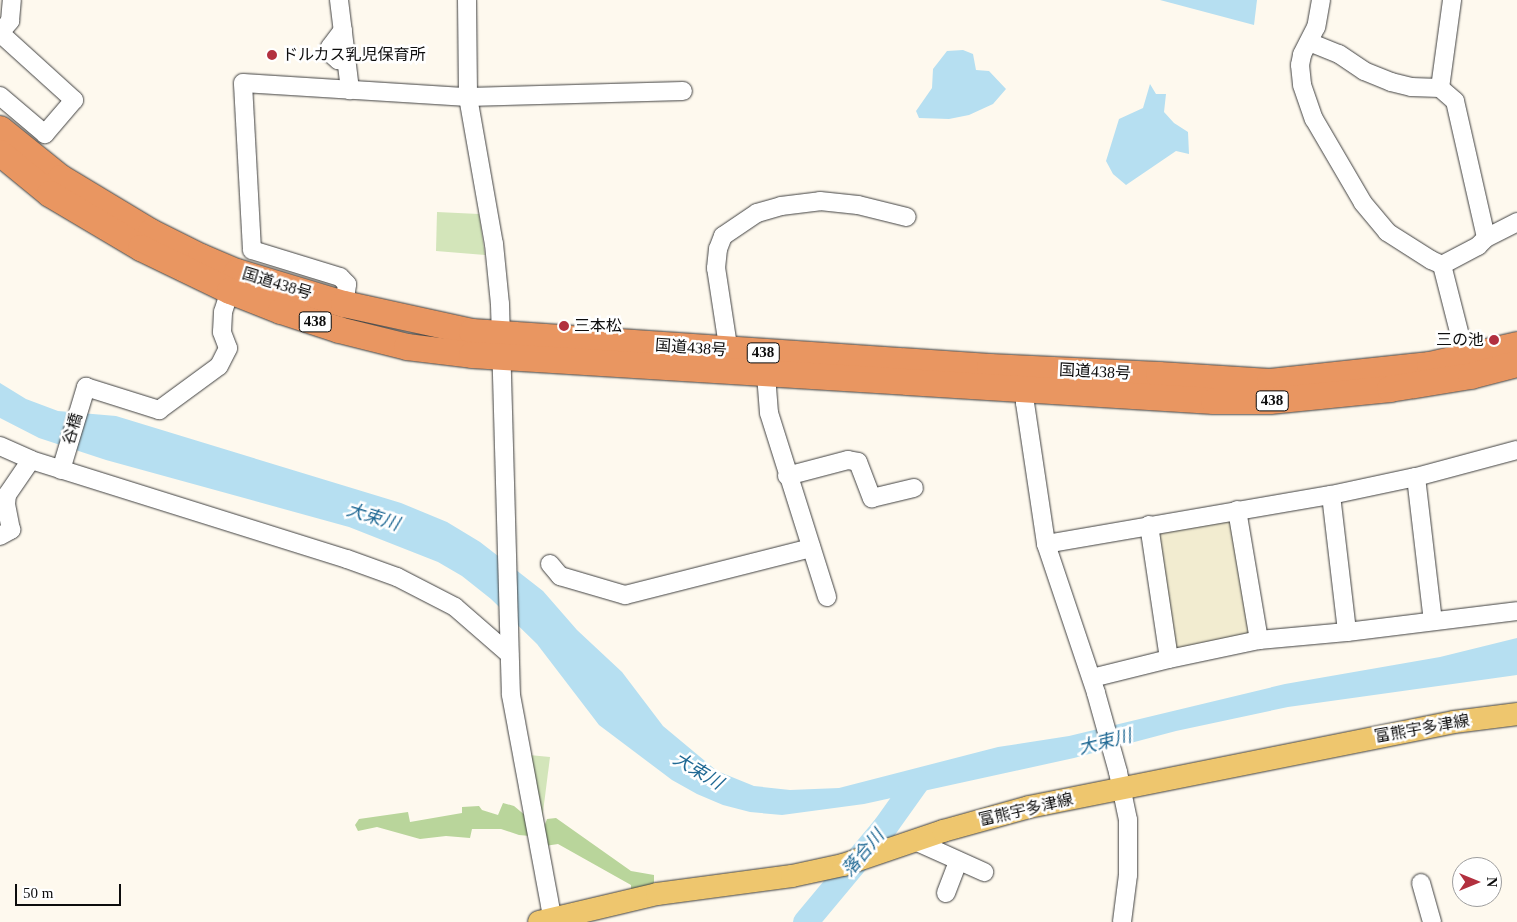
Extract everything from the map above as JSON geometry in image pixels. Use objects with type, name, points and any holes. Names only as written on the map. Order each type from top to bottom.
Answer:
[{"type":"highway","name":"国道438号","points":[[0,129],[61,178],[233,281],[323,324],[407,347],[501,346],[765,364],[1025,378],[1214,401],[1270,401],[1390,389],[1469,367],[1517,345]]},
{"type":"highway","name":"国道438号","points":[[0,153],[58,199],[141,248],[233,281],[462,331],[501,346]]},
{"type":"highway","name":"国道438号","points":[[1469,367],[1517,364]]},
{"type":"main road","name":"富熊宇多津線","points":[[548,921],[658,894],[792,876],[843,865],[915,841],[1120,781],[1454,722],[1517,714]]},
{"type":"street","points":[[0,96],[45,134],[74,100],[0,33],[10,21],[12,0]]},
{"type":"street","points":[[339,0],[350,90]]},
{"type":"street","points":[[467,0],[468,98],[494,244],[500,304],[511,695],[548,921]]},
{"type":"street","points":[[1321,0],[1319,18],[1300,65],[1302,85],[1314,120],[1362,203],[1387,232],[1442,265]]},
{"type":"street","points":[[1440,88],[1452,0]]},
{"type":"street","points":[[1309,42],[1340,54],[1364,71],[1391,82],[1411,87],[1440,88],[1455,101],[1486,238]]},
{"type":"street","points":[[344,304],[347,284],[340,277],[252,250],[243,83],[468,98],[683,91]]},
{"type":"street","points":[[730,361],[716,268],[718,249],[723,236],[757,213],[780,206],[820,201],[858,206],[907,217]]},
{"type":"street","points":[[1442,265],[1478,246],[1486,238],[1517,222]]},
{"type":"street","points":[[1442,265],[1469,367]]},
{"type":"street","name":"谷橋","points":[[61,467],[85,389],[159,410],[219,366],[226,356],[227,342],[222,332],[223,312],[233,281]]},
{"type":"street","points":[[765,364],[769,413],[787,476],[827,597]]},
{"type":"street","points":[[1025,378],[1024,403],[1046,544],[1094,686],[1120,781],[1128,820],[1128,875],[1122,922]]},
{"type":"street","points":[[0,446],[31,460],[61,467],[347,558],[397,577],[455,607],[510,651]]},
{"type":"street","points":[[1046,544],[1331,495],[1416,478],[1517,450]]},
{"type":"street","points":[[0,536],[11,530],[6,504],[7,495],[31,460]]},
{"type":"street","points":[[787,476],[848,460],[858,462],[872,498],[914,488]]},
{"type":"street","points":[[1416,478],[1433,621]]},
{"type":"street","points":[[1331,495],[1347,632]]},
{"type":"street","points":[[1237,510],[1259,640]]},
{"type":"street","points":[[1149,525],[1169,659]]},
{"type":"street","points":[[550,564],[560,576],[625,595],[811,548]]},
{"type":"street","points":[[1094,686],[1169,659],[1259,640],[1347,632],[1517,610]]},
{"type":"street","points":[[915,841],[984,872]]},
{"type":"street","points":[[946,893],[958,861]]},
{"type":"street","points":[[1422,883],[1432,922]]},
{"type":"shaded area","points":[[1233,520],[1251,634],[1175,649],[1155,533]]},
{"type":"green space","points":[[437,212],[479,214],[485,255],[436,251]]},
{"type":"green space","points":[[529,755],[550,757],[542,820]]},
{"type":"green space","points":[[503,803],[514,806],[526,816],[530,836],[519,835],[501,829],[472,829],[470,838],[446,836],[420,839],[377,827],[358,831],[355,825],[359,819],[408,812],[410,822],[462,813],[462,807],[479,806],[482,810],[498,815]]},
{"type":"green space","points":[[556,818],[631,871],[654,875],[654,888],[631,892],[631,885],[558,844],[545,846],[544,827],[547,819]]},
{"type":"water","points":[[1160,0],[1257,0],[1254,25]]},
{"type":"water","points":[[963,50],[973,54],[976,70],[989,71],[1006,89],[993,104],[969,115],[949,119],[919,118],[916,111],[932,88],[933,69],[947,51]]},
{"type":"water","points":[[1150,84],[1156,94],[1166,94],[1164,112],[1174,123],[1188,132],[1189,154],[1176,151],[1126,185],[1113,174],[1106,161],[1119,119],[1143,108]]},
{"type":"water","name":"大束川","points":[[0,383],[26,399],[58,411],[116,416],[401,503],[447,522],[480,542],[543,591],[577,630],[622,672],[663,726],[717,771],[754,786],[790,790],[839,788],[998,747],[1069,736],[1285,684],[1440,657],[1517,638],[1517,675],[1288,707],[1176,731],[1074,758],[864,804],[782,815],[750,812],[723,805],[697,794],[672,780],[599,725],[537,644],[491,599],[462,576],[438,562],[349,527],[106,460],[39,438],[0,418]]},
{"type":"waterway","name":"落合川","points":[[805,922],[885,826],[917,781]]},
{"type":"place","name":"ドルカス乳児保育所","points":[[272,55]]},
{"type":"place","name":"三本松","points":[[564,326]]},
{"type":"place","name":"三の池","points":[[1494,340]]}]
